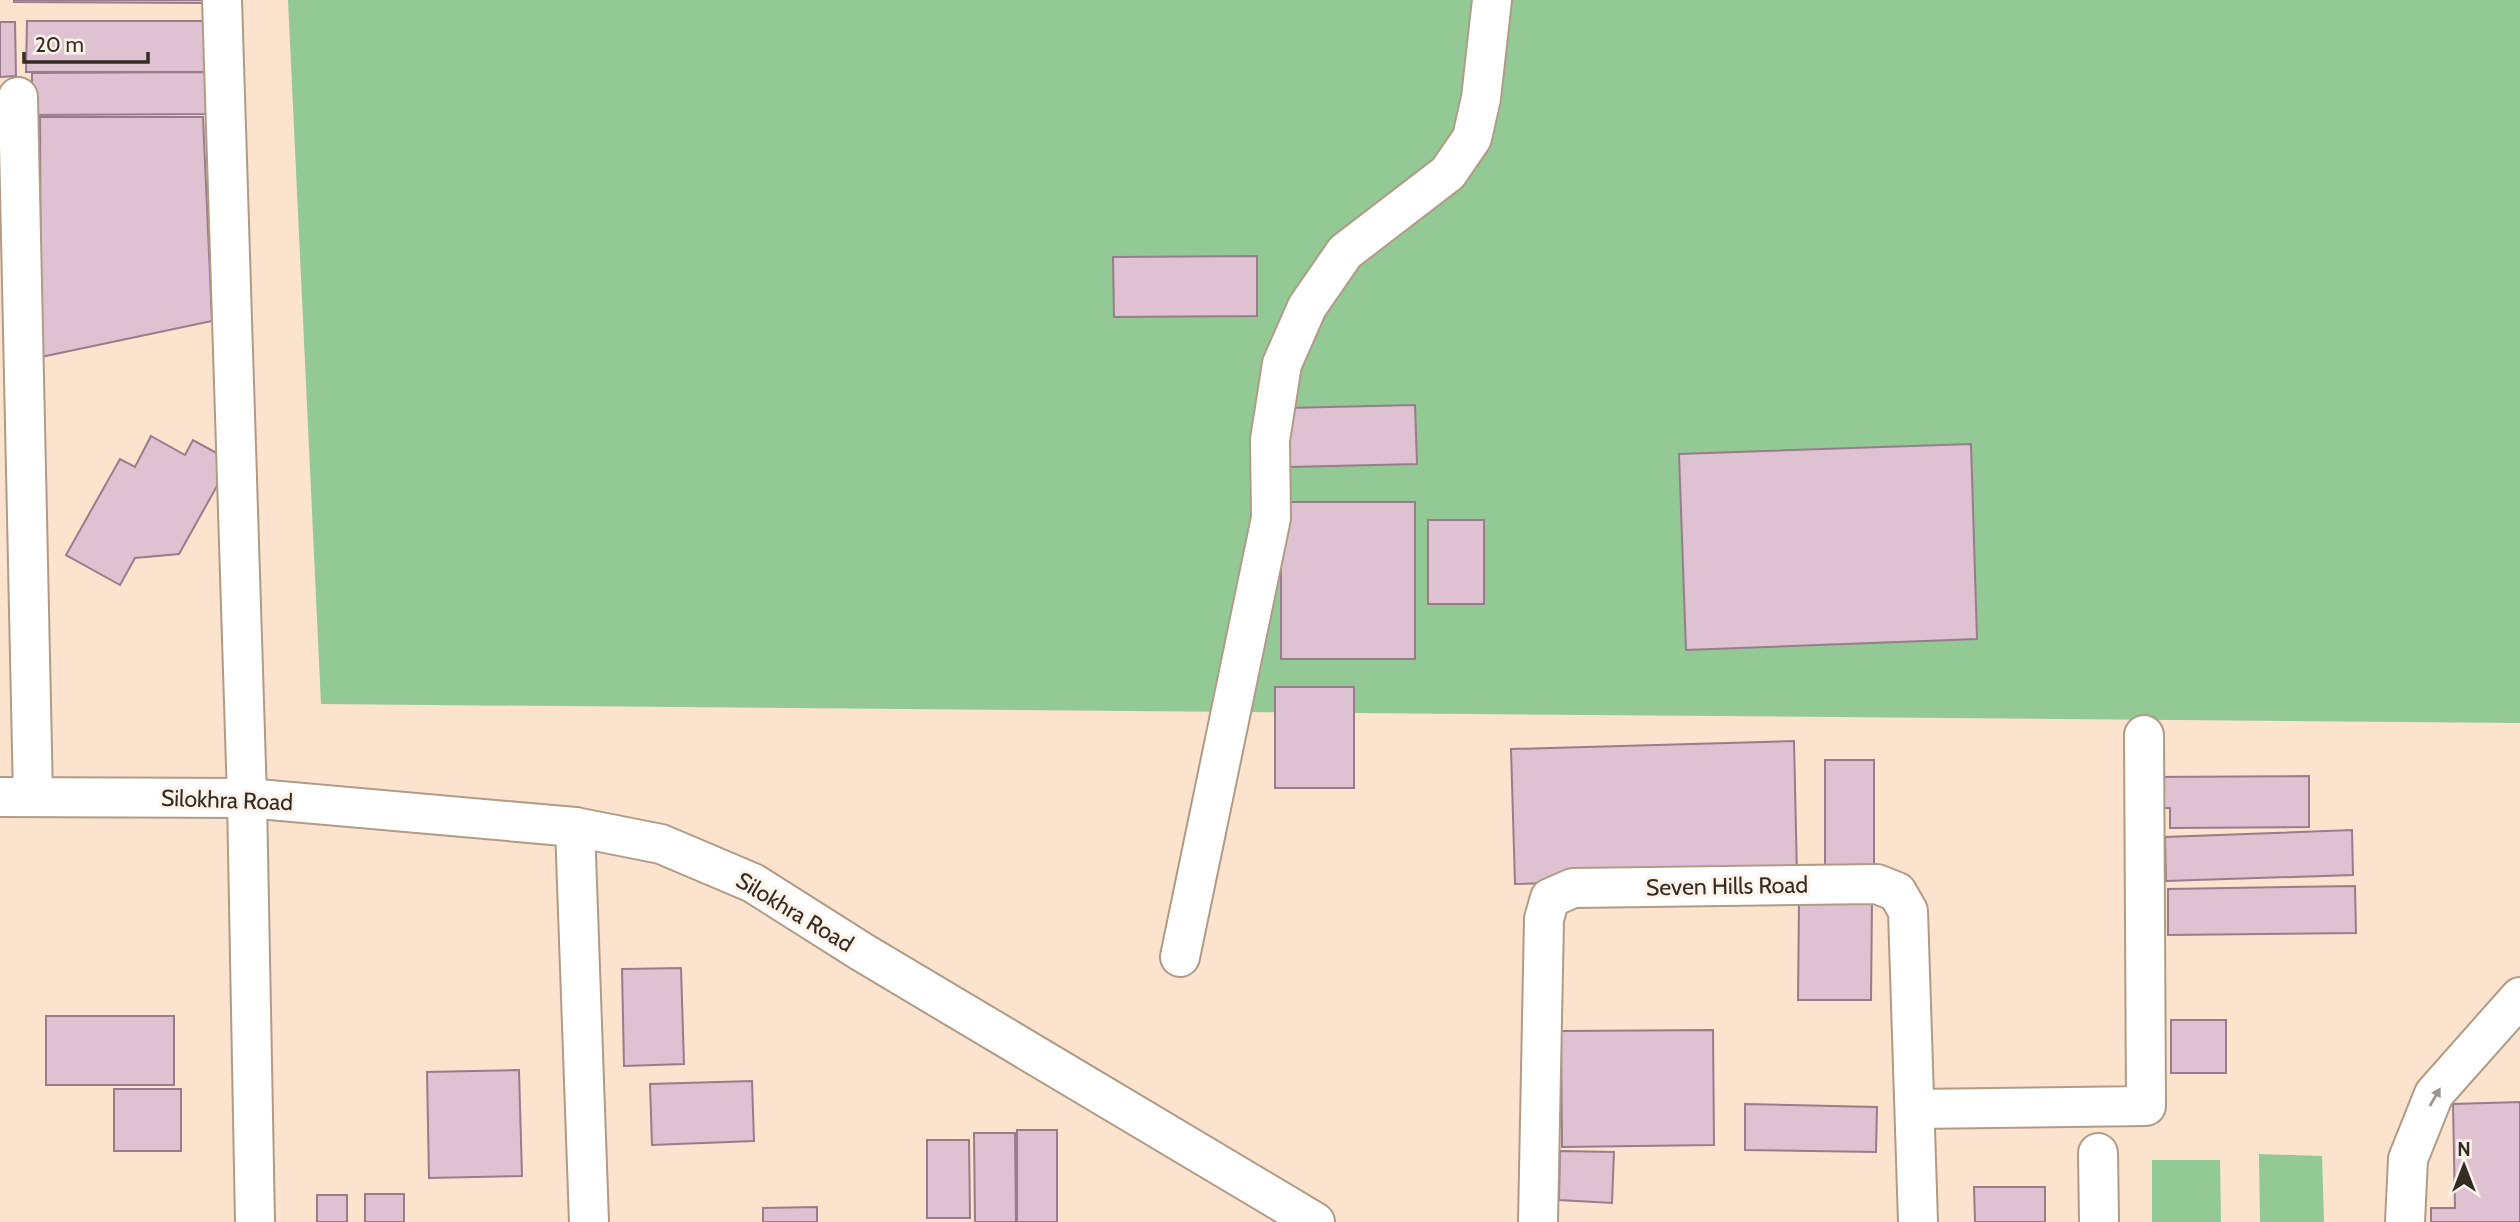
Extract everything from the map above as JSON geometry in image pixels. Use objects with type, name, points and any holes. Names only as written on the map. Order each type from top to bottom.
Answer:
[{"type":"street","points":[[222,0],[247,798],[255,1222]]},
{"type":"street","points":[[1180,957],[1271,518],[1270,440],[1282,364],[1307,307],[1345,252],[1448,173],[1472,138],[1481,98],[1492,0]]},
{"type":"street","points":[[17,797],[18,97]]},
{"type":"street","points":[[1915,1109],[2146,1106],[2144,735]]},
{"type":"street","name":"Silokhra Road","points":[[17,797],[247,798],[575,827],[661,844],[753,883],[862,952],[1315,1222]]},
{"type":"street","points":[[575,827],[589,1222]]},
{"type":"street","name":"Seven Hills Road","points":[[1538,1222],[1544,919],[1550,898],[1573,888],[1877,884],[1897,892],[1908,911],[1918,1222]]},
{"type":"street","points":[[2405,1222],[2408,1159],[2434,1094],[2520,997]]},
{"type":"street","points":[[2098,1153],[2099,1222]]},
{"type":"green space","points":[[288,0],[2520,0],[2520,723],[321,704]]},
{"type":"green space","points":[[2259,1154],[2322,1156],[2324,1222],[2260,1222]]},
{"type":"green space","points":[[2152,1160],[2220,1160],[2221,1222],[2152,1222]]},
{"type":"building","points":[[202,0],[202,3],[14,2]]},
{"type":"building","points":[[27,21],[218,21],[218,72],[26,72]]},
{"type":"building","points":[[0,22],[15,22],[16,76],[0,77]]},
{"type":"building","points":[[213,72],[213,114],[32,115],[32,73]]},
{"type":"building","points":[[40,117],[203,117],[212,321],[41,357]]},
{"type":"building","points":[[1257,256],[1257,316],[1114,317],[1113,257]]},
{"type":"building","points":[[1415,405],[1417,464],[1288,467],[1287,408]]},
{"type":"building","points":[[151,436],[185,455],[193,440],[231,461],[179,554],[135,558],[120,585],[66,555],[120,459],[135,467]]},
{"type":"building","points":[[1971,444],[1977,639],[1686,650],[1679,454]]},
{"type":"building","points":[[1281,502],[1415,502],[1415,659],[1281,659]]},
{"type":"building","points":[[1428,520],[1484,520],[1484,604],[1428,604]]},
{"type":"building","points":[[1275,687],[1354,687],[1354,788],[1275,788]]},
{"type":"building","points":[[1794,741],[1797,876],[1515,884],[1511,749]]},
{"type":"building","points":[[1825,760],[1874,760],[1874,868],[1825,868]]},
{"type":"building","points":[[2309,776],[2309,827],[2170,828],[2170,808],[2150,808],[2149,777]]},
{"type":"building","points":[[2352,830],[2353,875],[2166,881],[2165,837]]},
{"type":"building","points":[[2355,886],[2356,933],[2168,935],[2168,889]]},
{"type":"building","points":[[1799,901],[1872,902],[1871,1000],[1798,1000]]},
{"type":"building","points":[[681,968],[684,1064],[624,1066],[622,969]]},
{"type":"building","points":[[46,1016],[174,1016],[174,1085],[46,1085]]},
{"type":"building","points":[[2171,1020],[2226,1020],[2226,1073],[2171,1073]]},
{"type":"building","points":[[1713,1030],[1714,1145],[1562,1147],[1561,1031]]},
{"type":"building","points":[[519,1070],[522,1176],[429,1178],[427,1072]]},
{"type":"building","points":[[752,1081],[754,1141],[652,1145],[650,1084]]},
{"type":"building","points":[[114,1089],[181,1089],[181,1151],[114,1151]]},
{"type":"building","points":[[2520,1102],[2520,1222],[2431,1222],[2431,1208],[2455,1208],[2453,1104]]},
{"type":"building","points":[[1745,1104],[1877,1107],[1876,1152],[1745,1150]]},
{"type":"building","points":[[1017,1130],[1057,1130],[1057,1222],[1017,1222]]},
{"type":"building","points":[[974,1133],[1015,1133],[1016,1222],[975,1222]]},
{"type":"building","points":[[927,1140],[969,1140],[970,1218],[927,1218]]},
{"type":"building","points":[[1560,1151],[1614,1152],[1612,1203],[1559,1200]]},
{"type":"building","points":[[1974,1187],[2045,1187],[2045,1222],[1975,1222]]},
{"type":"building","points":[[365,1194],[404,1194],[404,1222],[365,1222]]},
{"type":"building","points":[[317,1195],[347,1195],[347,1222],[317,1222]]},
{"type":"building","points":[[817,1207],[817,1222],[763,1222],[763,1208]]}]
